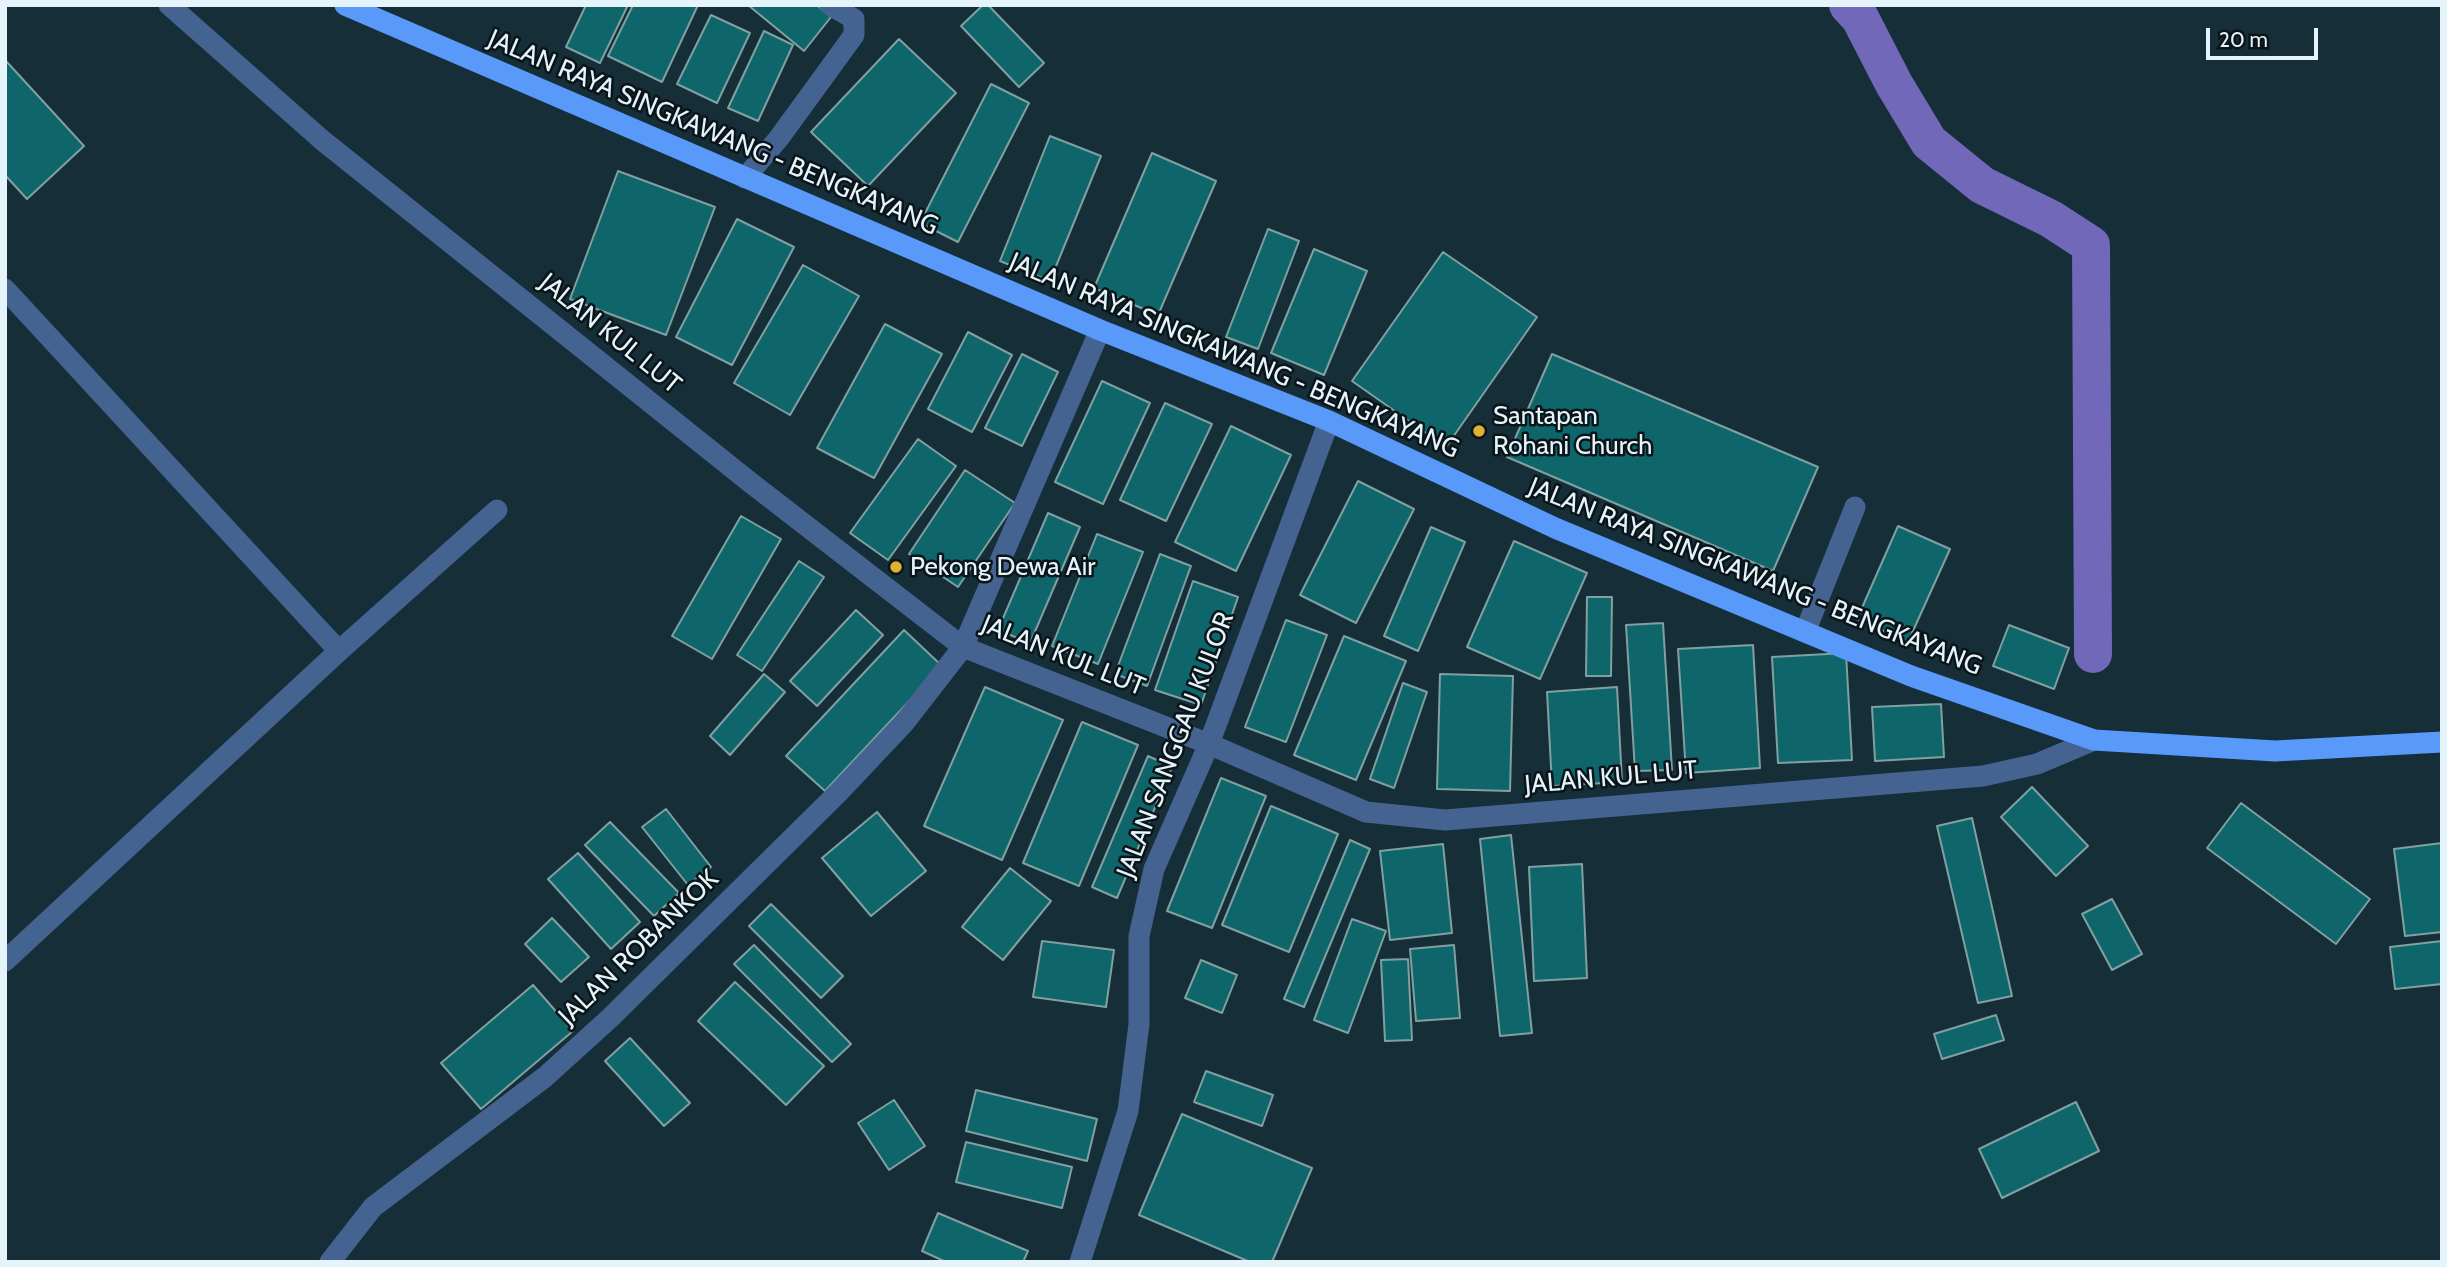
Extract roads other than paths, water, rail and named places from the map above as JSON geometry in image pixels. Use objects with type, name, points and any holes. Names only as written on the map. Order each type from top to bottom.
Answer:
[{"type":"main road","name":"JALAN RAYA SINGKAWANG - BENGKAYANG","points":[[345,5],[1100,330],[1329,421],[1555,528],[1911,676],[2094,740],[2275,751],[2442,742]]},
{"type":"street","name":"JALAN KUL LUT","points":[[169,5],[322,140],[751,483],[963,647],[1209,744],[1366,812],[1445,820],[1983,776],[2037,764],[2094,740]]},
{"type":"street","points":[[746,177],[779,138],[854,34],[854,19],[830,5]]},
{"type":"street","points":[[5,289],[339,651]]},
{"type":"street","name":"JALAN ROBANKOK","points":[[330,1262],[373,1207],[545,1077],[667,963],[904,723],[963,647],[1100,330]]},
{"type":"street","name":"JALAN SANGGAU KULOR","points":[[1080,1262],[1128,1111],[1139,1024],[1139,936],[1154,869],[1209,744],[1329,421]]},
{"type":"street","points":[[1805,632],[1855,507]]},
{"type":"street","points":[[5,961],[339,651],[497,510]]},
{"type":"waterway","points":[[1848,5],[1860,18],[1894,84],[1929,142],[1982,185],[2051,219],[2091,245],[2093,654]]},
{"type":"place","name":"Santapan Rohani Church","points":[[1479,431]]},
{"type":"place","name":"Pekong Dewa Air","points":[[896,567]]}]
